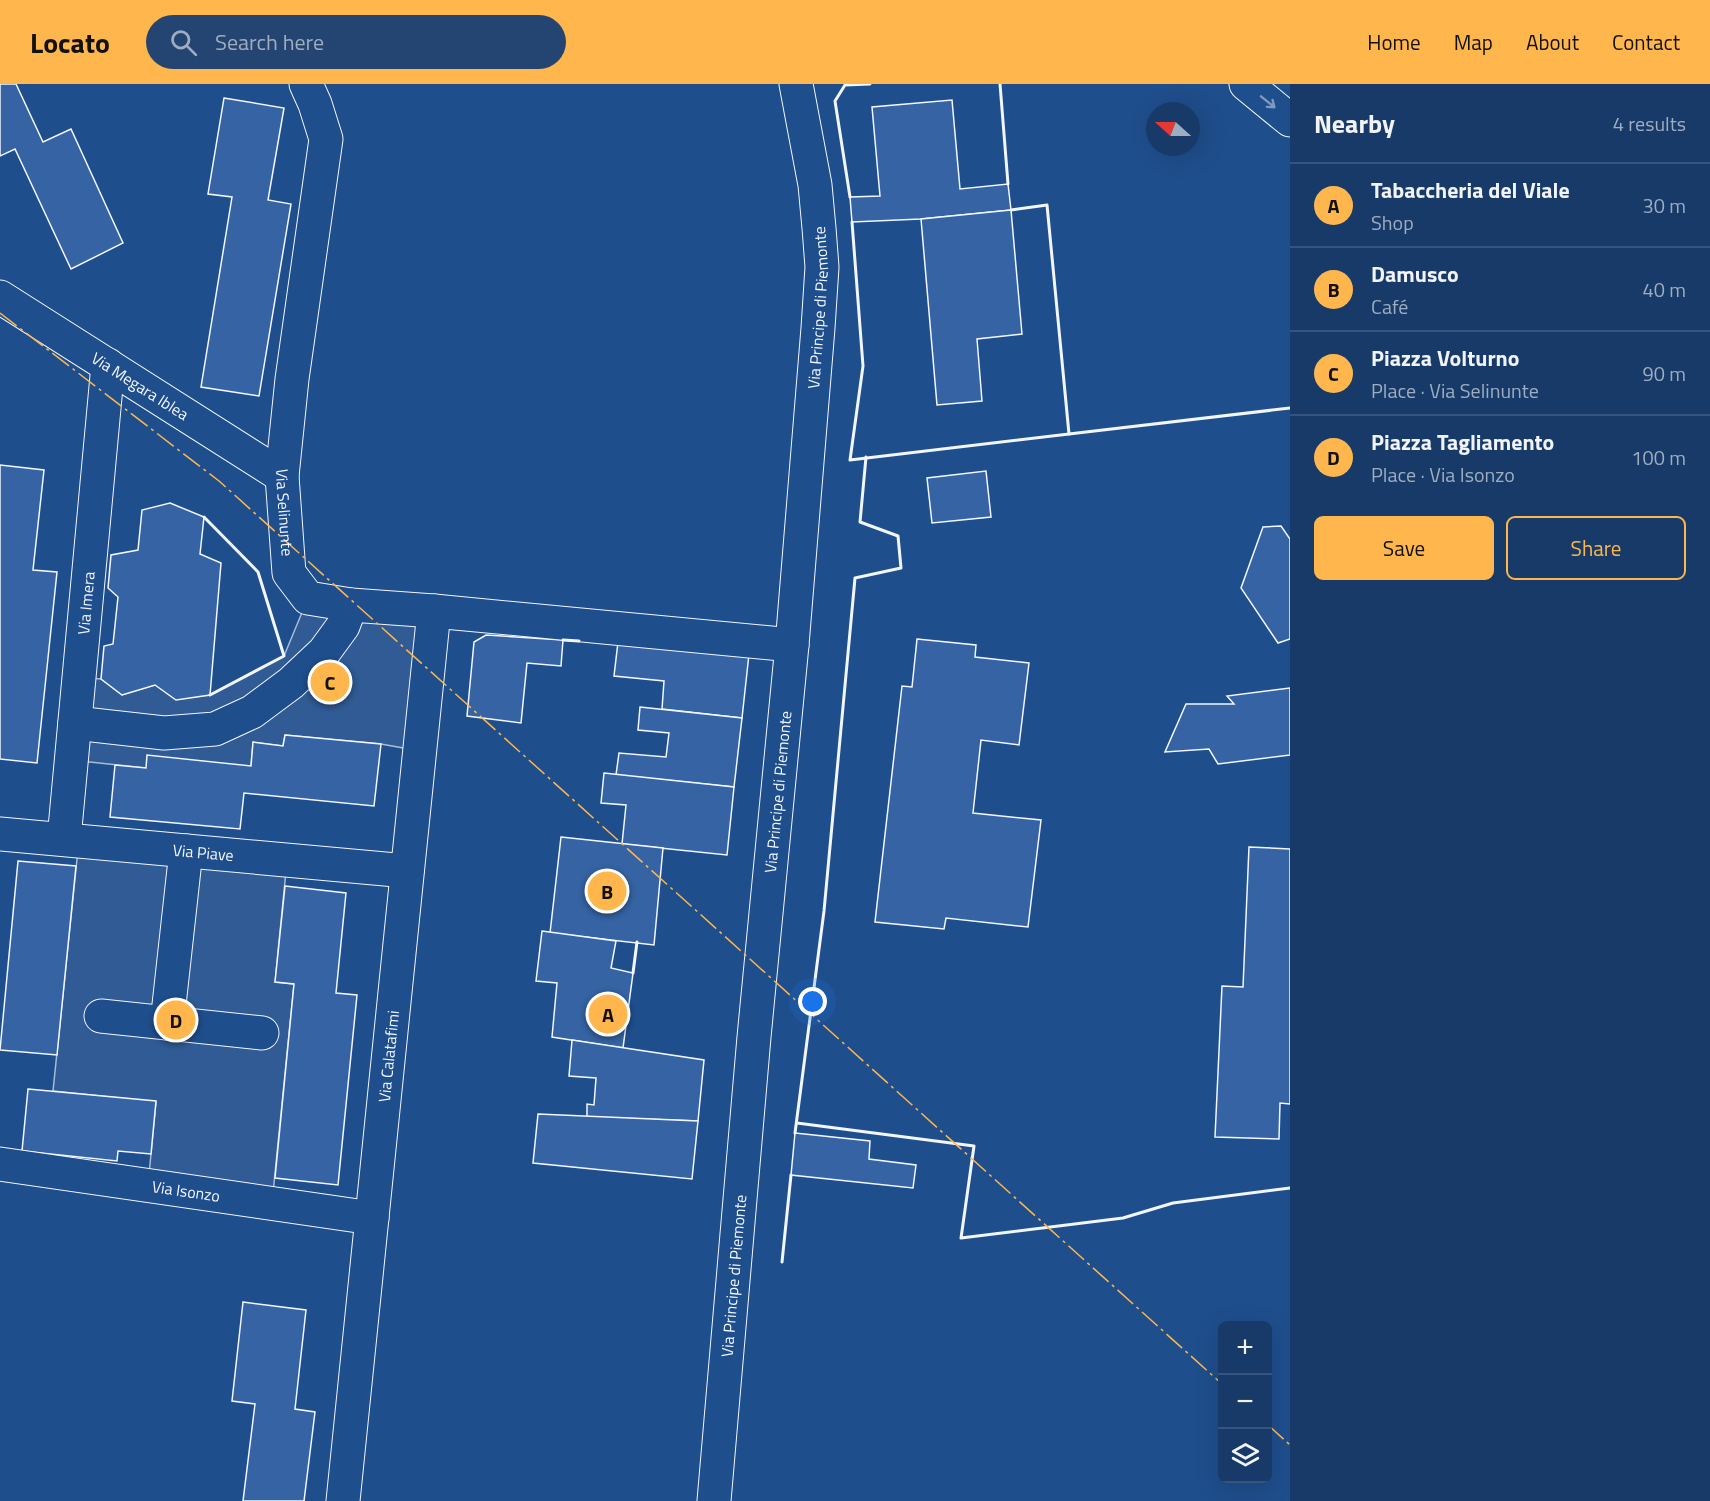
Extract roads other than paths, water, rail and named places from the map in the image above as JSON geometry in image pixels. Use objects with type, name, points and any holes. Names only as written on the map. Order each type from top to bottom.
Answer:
[{"type":"main road","name":"Via Selinunte","points":[[306,84],[326,139],[292,379],[282,476],[290,573],[308,598],[351,605],[792,645]]},
{"type":"main road","name":"Via Principe di Piemonte","points":[[714,1501],[723,1376],[792,645],[822,267],[815,185],[796,84]]},
{"type":"main road","points":[[1246,84],[1290,120]]},
{"type":"main road","name":"Via Megara Iblea","points":[[0,297],[282,476]]},
{"type":"main road","name":"Via Imera","points":[[64,840],[108,365]]},
{"type":"main road","points":[[75,723],[164,733],[215,729],[252,712],[291,683],[324,652],[342,626],[351,605]]},
{"type":"main road","name":"Via Calatafimi","points":[[343,1501],[434,611]]},
{"type":"main road","name":"Via Piave","points":[[0,834],[407,871]]},
{"type":"main road","points":[[167,1023],[186,851]]},
{"type":"main road","points":[[101,1016],[262,1033]]},
{"type":"main road","name":"Via Isonzo","points":[[0,1164],[372,1218]]},
{"type":"place","name":"Piazza Volturno","points":[[330,682]]},
{"type":"place","name":"Damusco","points":[[607,891]]},
{"type":"place","name":"Tabaccheria del Viale","points":[[608,1014]]},
{"type":"place","name":"Piazza Tagliamento","points":[[176,1020]]}]
